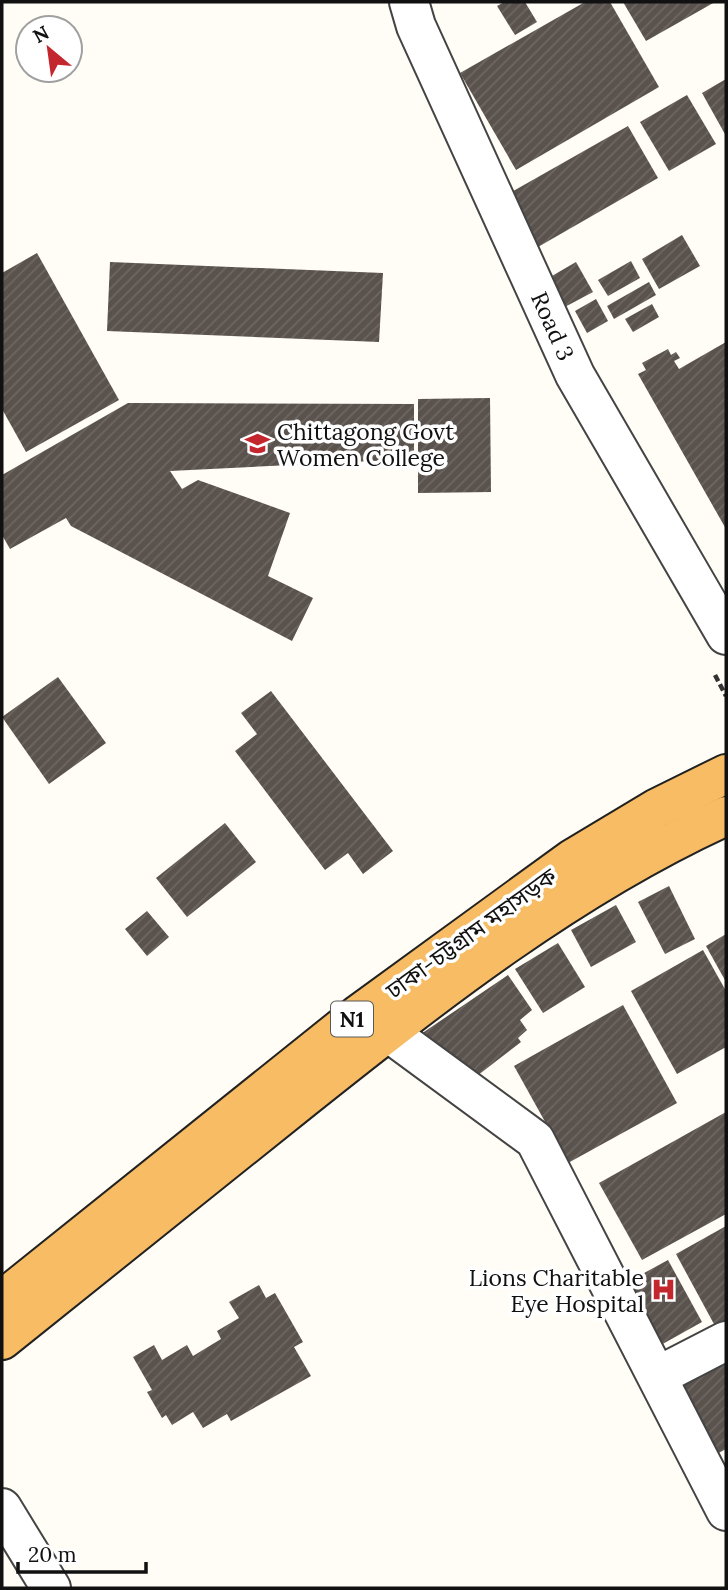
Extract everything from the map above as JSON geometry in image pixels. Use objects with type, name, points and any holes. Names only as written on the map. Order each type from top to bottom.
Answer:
[{"type":"highway","name":"ঢাকা-চট্টগ্রাম মহাসড়ক","points":[[2,1300],[370,1006],[572,859],[657,808],[726,774]]},
{"type":"highway","name":"ঢাকা-চট্টগ্রাম মহাসড়ক","points":[[2,1340],[476,965],[671,841],[726,816]]},
{"type":"street","name":"Road 3","points":[[409,2],[416,26],[575,375],[726,635]]},
{"type":"street","points":[[388,1032],[535,1140],[723,1494]]},
{"type":"street","points":[[658,1376],[726,1341]]},
{"type":"street","points":[[2,1508],[13,1553],[51,1588]]},
{"type":"building","points":[[504,2],[525,2],[537,22],[515,35],[497,6]]},
{"type":"building","points":[[585,2],[610,2],[659,87],[516,170],[460,73]]},
{"type":"building","points":[[623,2],[715,2],[646,41]]},
{"type":"building","points":[[726,79],[726,136],[702,93]]},
{"type":"building","points":[[687,95],[716,144],[669,171],[640,122]]},
{"type":"building","points":[[628,126],[658,178],[531,251],[501,198]]},
{"type":"building","points":[[682,235],[700,266],[659,289],[642,259]]},
{"type":"building","points":[[37,253],[119,400],[26,452],[2,409],[2,273]]},
{"type":"building","points":[[631,261],[640,278],[608,296],[598,280]]},
{"type":"building","points":[[110,262],[383,273],[379,342],[107,331]]},
{"type":"building","points":[[576,262],[593,292],[561,309],[545,280]]},
{"type":"building","points":[[649,282],[656,295],[614,319],[607,306]]},
{"type":"building","points":[[596,299],[608,321],[587,333],[575,311]]},
{"type":"building","points":[[652,304],[659,317],[633,332],[625,319]]},
{"type":"building","points":[[726,342],[726,529],[638,374],[646,370],[642,363],[668,349],[671,355],[676,352],[680,358],[674,361],[679,369]]},
{"type":"building","points":[[490,398],[491,492],[418,493],[418,399]]},
{"type":"building","points":[[128,403],[414,404],[414,459],[170,471],[182,489],[198,480],[290,513],[268,576],[313,598],[292,641],[71,526],[66,518],[10,549],[2,535],[2,475]]},
{"type":"building","points":[[58,677],[106,743],[49,784],[2,717]]},
{"type":"building","points":[[271,691],[393,851],[363,874],[348,853],[325,870],[235,751],[257,734],[241,713]]},
{"type":"building","points":[[225,823],[256,862],[187,917],[156,878]]},
{"type":"building","points":[[669,886],[695,939],[665,954],[638,902]]},
{"type":"building","points":[[616,905],[636,942],[591,967],[571,930]]},
{"type":"building","points":[[147,911],[169,937],[147,956],[125,929]]},
{"type":"building","points":[[726,934],[726,982],[706,946]]},
{"type":"building","points":[[558,943],[585,987],[543,1013],[515,969]]},
{"type":"building","points":[[703,950],[726,991],[726,1047],[677,1074],[631,991]]},
{"type":"building","points":[[508,975],[532,1010],[520,1020],[527,1030],[518,1038],[521,1042],[473,1079],[418,1036]]},
{"type":"building","points":[[623,1005],[677,1103],[568,1163],[514,1066]]},
{"type":"building","points":[[726,1112],[726,1214],[642,1260],[599,1183]]},
{"type":"building","points":[[726,1226],[726,1334],[721,1337],[676,1254]]},
{"type":"building","points":[[668,1260],[702,1322],[659,1346],[624,1284]]},
{"type":"building","points":[[259,1285],[266,1298],[275,1293],[303,1342],[294,1347],[311,1376],[231,1421],[227,1414],[203,1428],[193,1412],[172,1425],[166,1415],[162,1418],[147,1392],[152,1390],[133,1357],[154,1345],[162,1360],[187,1345],[193,1356],[221,1339],[217,1331],[239,1318],[229,1302]]},
{"type":"building","points":[[726,1354],[726,1449],[713,1456],[673,1384]]},
{"type":"place","name":"Chittagong Govt Women College","points":[[257,444]]},
{"type":"place","name":"Lions Charitable Eye Hospital","points":[[664,1290]]}]
